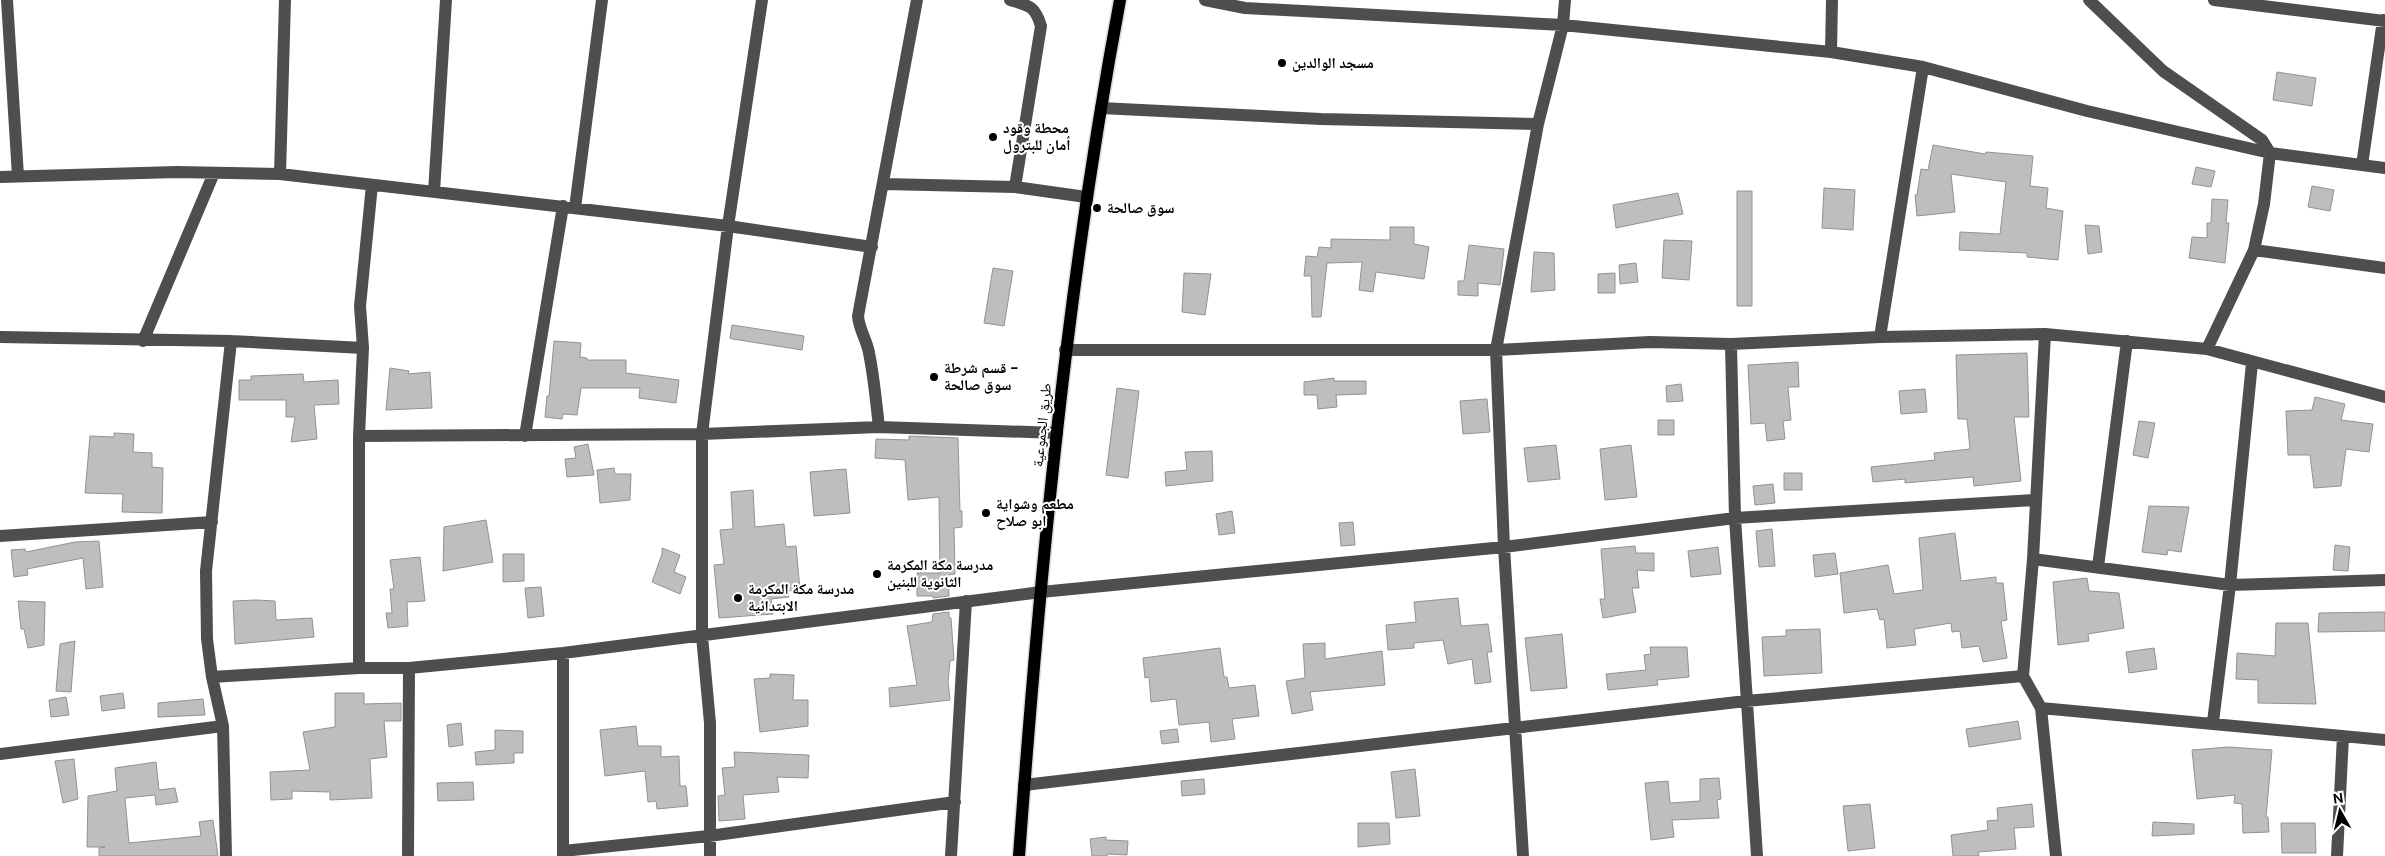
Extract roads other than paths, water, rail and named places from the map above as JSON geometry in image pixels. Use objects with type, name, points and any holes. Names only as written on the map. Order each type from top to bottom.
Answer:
[{"type":"main road","name":"طريق الجموعية","points":[[1019,856],[1041,592],[1065,350],[1086,196],[1120,0]]},
{"type":"street","points":[[7,0],[18,176]]},
{"type":"street","points":[[280,174],[285,0]]},
{"type":"street","points":[[434,192],[446,0]]},
{"type":"street","points":[[525,436],[569,207],[602,0]]},
{"type":"street","points":[[710,856],[710,723],[702,636],[702,434],[728,226],[762,0]]},
{"type":"street","points":[[879,427],[869,352],[866,340],[859,328],[858,316],[917,0]]},
{"type":"street","points":[[1010,0],[1030,6],[1037,13],[1041,26],[1015,187]]},
{"type":"street","points":[[1205,0],[1244,8],[1563,25],[1832,52],[1923,67],[2086,111],[2270,153],[2385,168]]},
{"type":"street","points":[[1523,856],[1504,547],[1496,350],[1538,124],[1563,25],[1565,0]]},
{"type":"street","points":[[1832,0],[1832,52]]},
{"type":"street","points":[[2089,0],[2162,71],[2262,140],[2270,153],[2264,204],[2254,250],[2207,349]]},
{"type":"street","points":[[2214,0],[2384,20],[2362,165]]},
{"type":"street","points":[[1880,337],[1923,67]]},
{"type":"street","points":[[1101,108],[1321,119],[1538,124]]},
{"type":"street","points":[[143,341],[214,173]]},
{"type":"street","points":[[0,177],[214,173],[280,174],[728,226],[872,247]]},
{"type":"street","points":[[884,184],[1015,187],[1086,196]]},
{"type":"street","points":[[359,668],[359,436],[363,348],[360,306],[372,185]]},
{"type":"street","points":[[2254,250],[2385,268]]},
{"type":"street","points":[[2045,334],[2034,500],[2033,558],[2023,676],[2041,708],[2056,856]]},
{"type":"street","points":[[1065,350],[1496,350],[1650,342],[1731,344],[1880,337],[2045,334],[2207,349],[2385,397]]},
{"type":"street","points":[[0,337],[143,341],[231,341],[363,348]]},
{"type":"street","points":[[226,856],[223,726],[212,677],[207,639],[206,571],[231,341]]},
{"type":"street","points":[[2098,567],[2127,341]]},
{"type":"street","points":[[1731,344],[1736,518],[1756,856]]},
{"type":"street","points":[[2213,722],[2230,585],[2252,362]]},
{"type":"street","points":[[359,436],[702,434],[879,427],[1058,433]]},
{"type":"street","points":[[212,677],[359,668],[409,668],[563,653],[1041,592],[1504,547],[1736,518],[2034,500]]},
{"type":"street","points":[[0,536],[212,522]]},
{"type":"street","points":[[2033,558],[2230,585],[2385,580]]},
{"type":"street","points":[[951,856],[966,601]]},
{"type":"street","points":[[563,653],[563,853],[709,836],[955,802]]},
{"type":"street","points":[[408,856],[409,668]]},
{"type":"street","points":[[1024,785],[1746,701],[2023,676]]},
{"type":"street","points":[[2041,708],[2213,722],[2385,740]]},
{"type":"street","points":[[0,754],[223,726]]},
{"type":"street","points":[[2337,856],[2343,736]]},
{"type":"place","name":"مسجد الوالدين","points":[[1282,63]]},
{"type":"place","name":"محطة وقود أمان للبترول","points":[[993,137]]},
{"type":"place","name":"سوق صالحة","points":[[1097,208]]},
{"type":"place","name":"قسم شرطة - سوق صالحة","points":[[934,377]]},
{"type":"place","name":"مطعم وشواية ابو صلاح","points":[[986,513]]},
{"type":"place","name":"مدرسة مكة المكرمة الثانوية للبنين","points":[[877,574]]},
{"type":"place","name":"مدرسة مكة المكرمة الابتدائية","points":[[738,598]]}]
